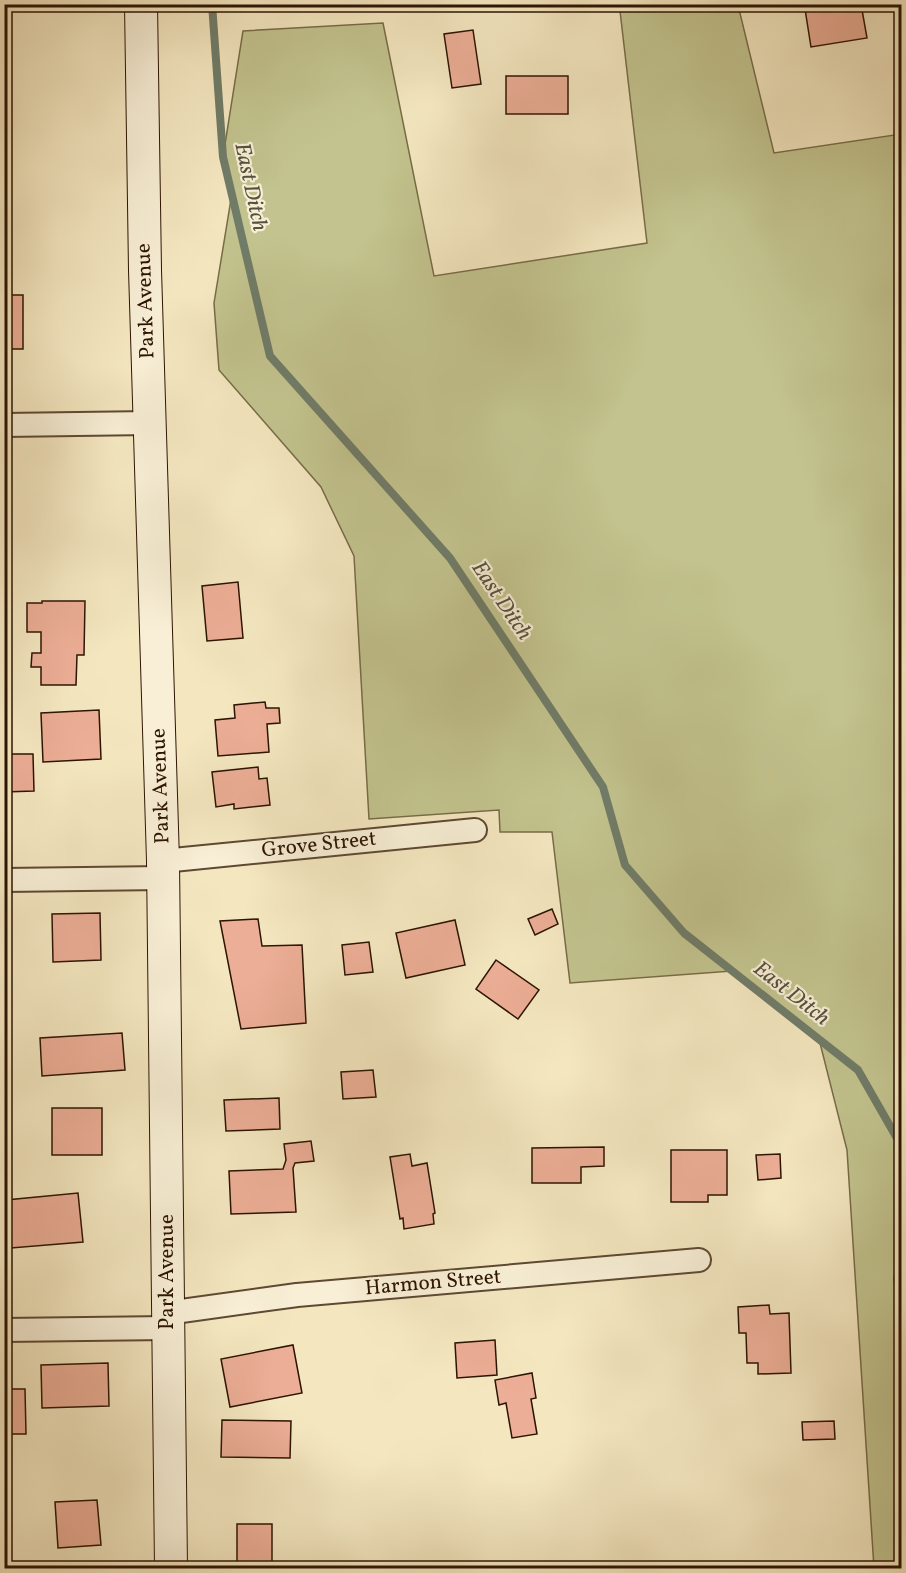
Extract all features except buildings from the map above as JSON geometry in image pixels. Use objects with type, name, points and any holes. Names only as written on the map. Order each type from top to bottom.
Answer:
[{"type":"street","name":"Park Avenue","points":[[141,4],[163,870],[171,1569]]},
{"type":"street","points":[[4,424],[150,423]]},
{"type":"street","name":"Grove Street","points":[[4,880],[163,870],[475,830]]},
{"type":"street","name":"Harmon Street","points":[[4,1330],[167,1321],[297,1295],[699,1260]]},
{"type":"green space","points":[[673,5],[738,5],[774,153],[901,134],[901,1568],[874,1568],[847,1150],[819,1039],[732,971],[570,983],[552,832],[500,832],[499,810],[369,819],[354,556],[321,487],[219,370],[214,303],[232,193],[223,157],[243,31],[383,23],[434,276],[647,243],[620,11]]},
{"type":"waterway","name":"East Ditch","points":[[212,4],[223,157],[270,356],[450,558],[603,787],[625,865],[684,933],[858,1070],[902,1147]]},
{"type":"waterway","name":"East Ditch","points":[[902,1261],[897,1278],[902,1317]]}]
